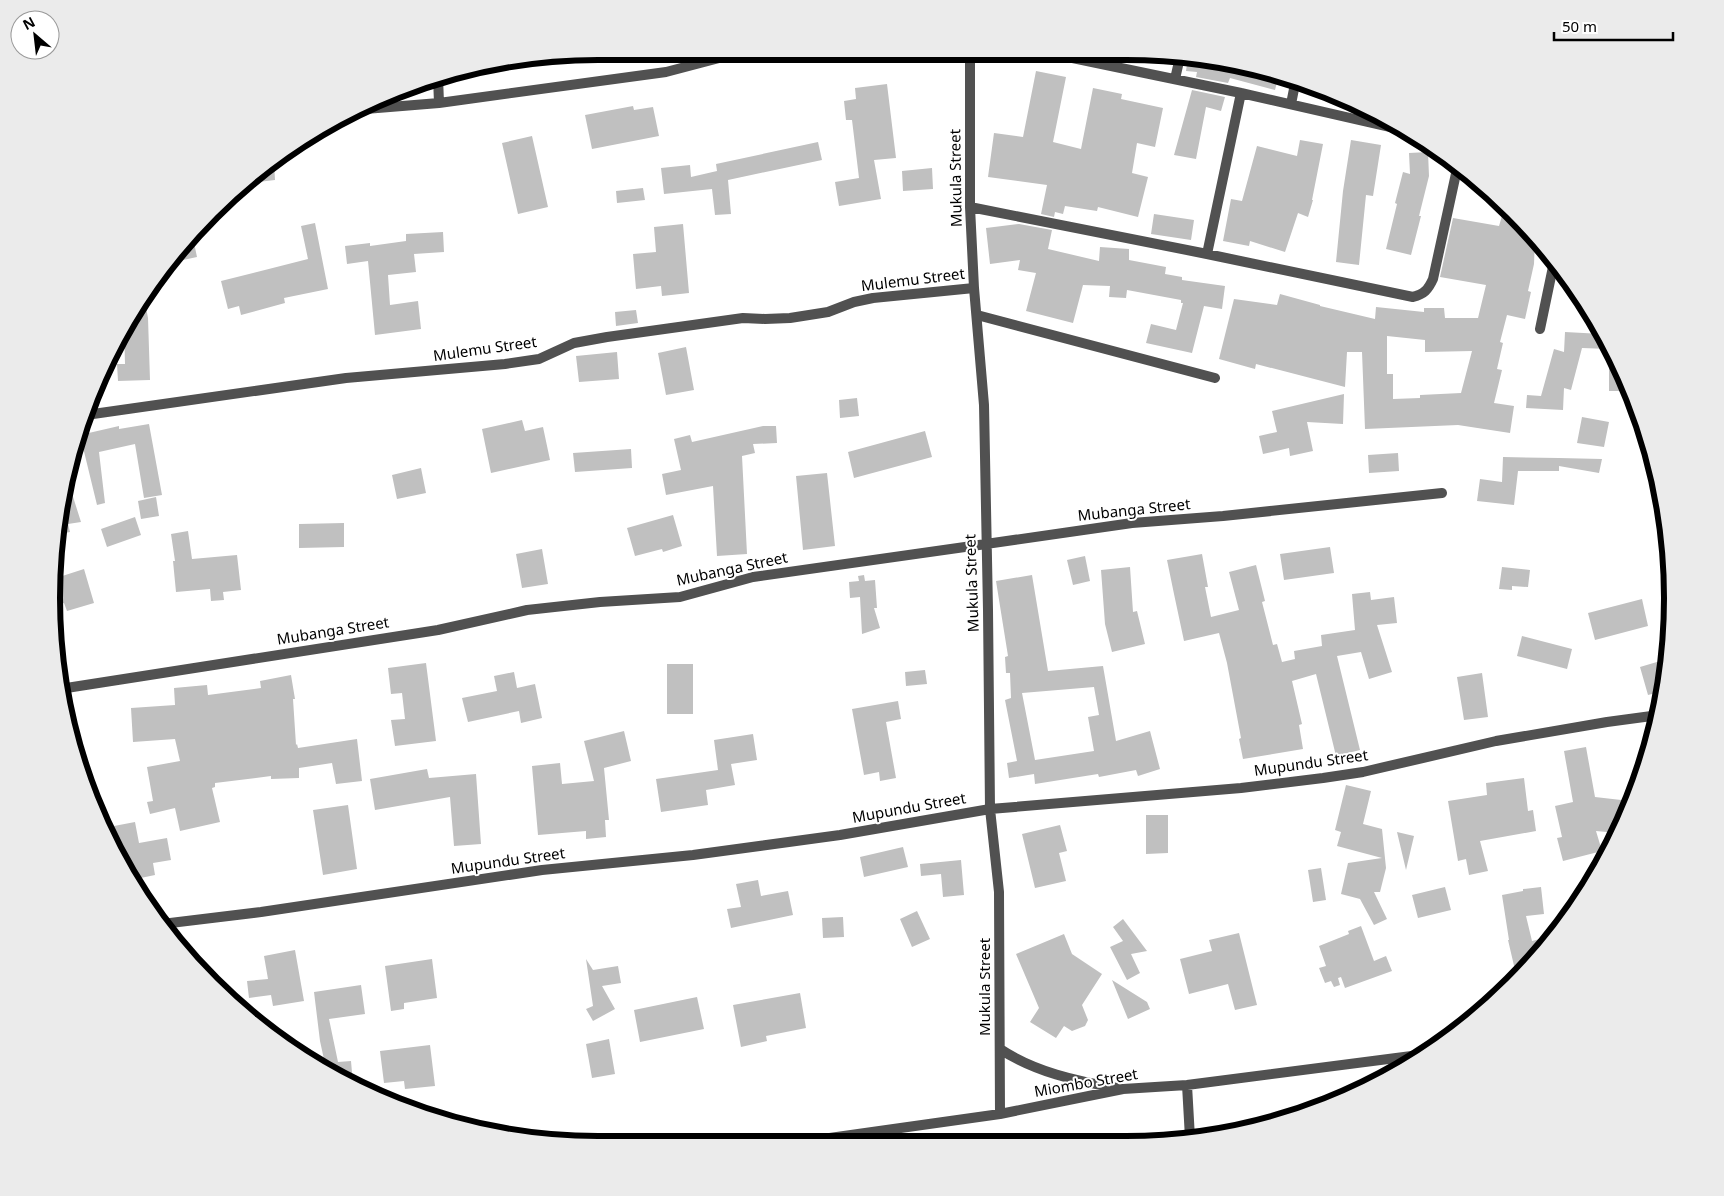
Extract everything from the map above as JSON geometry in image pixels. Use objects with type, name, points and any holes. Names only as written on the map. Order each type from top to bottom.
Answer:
[{"type":"street","points":[[376,108],[439,103],[666,72],[712,60]]},
{"type":"street","name":"Mukula Street","points":[[970,60],[970,207],[974,288],[984,406],[990,809],[999,892],[1000,1114]]},
{"type":"street","points":[[1091,60],[1378,123]]},
{"type":"street","points":[[1175,79],[1178,63]]},
{"type":"street","points":[[438,85],[439,103]]},
{"type":"street","points":[[1291,104],[1294,87]]},
{"type":"street","points":[[1207,254],[1241,92]]},
{"type":"street","points":[[970,207],[1413,297],[1422,295],[1429,288],[1433,279],[1456,173]]},
{"type":"street","points":[[1540,329],[1552,269]]},
{"type":"street","name":"Mulemu Street","points":[[93,414],[346,378],[505,364],[539,359],[574,344],[607,337],[743,318],[765,319],[809,315],[828,312],[872,298],[974,288]]},
{"type":"street","points":[[976,315],[1215,378]]},
{"type":"street","name":"Mubanga Street","points":[[68,688],[438,630],[527,610],[600,602],[680,597],[753,577],[1132,523],[1223,516],[1442,493]]},
{"type":"street","name":"Mupundu Street","points":[[169,923],[542,870],[694,855],[840,835],[990,809],[1241,788],[1323,778],[1363,772],[1496,742],[1651,716]]},
{"type":"street","points":[[1000,1049],[1010,1056],[1050,1073],[1073,1080],[1122,1089]]},
{"type":"street","name":"Miombo Street","points":[[844,1136],[1000,1114],[1122,1089],[1188,1085],[1407,1057]]},
{"type":"street","points":[[1188,1085],[1190,1132]]},
{"type":"building","points":[[1187,64],[1196,65],[1231,70],[1277,82],[1275,90],[1230,78],[1228,83],[1196,77],[1197,72],[1186,71]]},
{"type":"building","points":[[1036,71],[1066,77],[1053,142],[1081,149],[1093,88],[1122,94],[1121,99],[1163,108],[1155,147],[1137,143],[1132,173],[1148,177],[1138,217],[1098,207],[1097,211],[1065,206],[1063,214],[1055,212],[1054,217],[1041,214],[1047,185],[988,177],[994,133],[1023,137]]},
{"type":"building","points":[[887,84],[896,158],[874,160],[881,199],[839,206],[835,182],[859,178],[852,120],[846,120],[844,101],[856,99],[855,88]]},
{"type":"building","points":[[1192,90],[1225,97],[1221,111],[1206,107],[1196,159],[1174,155]]},
{"type":"building","points":[[633,106],[634,110],[653,107],[659,136],[592,149],[585,115]]},
{"type":"building","points":[[532,136],[548,207],[518,214],[502,143]]},
{"type":"building","points":[[1300,140],[1323,144],[1308,217],[1298,213],[1285,252],[1250,241],[1249,246],[1223,241],[1231,199],[1242,201],[1257,146],[1297,156]]},
{"type":"building","points":[[1351,140],[1381,145],[1373,196],[1366,195],[1359,265],[1336,262],[1343,191]]},
{"type":"building","points":[[818,142],[822,160],[728,180],[731,214],[715,215],[712,189],[664,194],[661,168],[690,165],[691,177],[717,171],[716,164]]},
{"type":"building","points":[[1409,153],[1428,153],[1429,176],[1411,255],[1386,249],[1403,172],[1410,174]]},
{"type":"building","points":[[274,168],[275,180],[257,182]]},
{"type":"building","points":[[932,168],[933,189],[903,191],[902,171]]},
{"type":"building","points":[[643,188],[645,200],[617,203],[616,191]]},
{"type":"building","points":[[1154,214],[1194,220],[1191,240],[1151,234]]},
{"type":"building","points":[[1502,215],[1535,248],[1534,264],[1528,291],[1531,292],[1525,319],[1507,315],[1500,342],[1503,343],[1497,369],[1502,370],[1494,403],[1514,406],[1510,433],[1458,425],[1365,429],[1362,352],[1347,352],[1345,387],[1256,364],[1255,369],[1219,359],[1234,299],[1277,305],[1280,294],[1375,319],[1376,307],[1424,312],[1424,308],[1444,308],[1445,318],[1478,318],[1486,285],[1440,277],[1453,218],[1499,226]],"holes":[[[1387,336],[1425,340],[1425,352],[1472,351],[1461,393],[1420,395],[1420,398],[1393,399],[1393,374],[1387,374]]]},
{"type":"building","points":[[315,223],[328,289],[284,298],[285,303],[241,315],[239,306],[228,309],[221,281],[308,259],[301,226]]},
{"type":"building","points":[[683,224],[689,293],[662,296],[661,286],[636,289],[633,254],[656,252],[654,227]]},
{"type":"building","points":[[1019,224],[1052,230],[1048,249],[1099,261],[1100,247],[1129,249],[1129,260],[1166,267],[1165,274],[1182,277],[1182,280],[1225,286],[1222,309],[1204,306],[1192,353],[1146,343],[1151,324],[1176,330],[1183,303],[1181,303],[1181,300],[1127,290],[1126,298],[1109,297],[1110,286],[1083,285],[1073,323],[1026,311],[1036,273],[1018,270],[1020,260],[990,264],[986,228]]},
{"type":"building","points":[[443,232],[444,252],[414,254],[416,272],[388,275],[390,305],[418,301],[421,329],[375,335],[368,261],[347,264],[345,246],[370,243],[370,246],[406,241],[406,234]]},
{"type":"building","points":[[194,243],[197,257],[179,261]]},
{"type":"building","points":[[146,307],[150,380],[118,381],[117,364],[125,364],[124,343]]},
{"type":"building","points":[[636,310],[638,323],[616,326],[615,312]]},
{"type":"building","points":[[1565,332],[1595,334],[1603,349],[1582,348],[1571,390],[1564,388],[1563,410],[1526,408],[1527,395],[1541,396],[1554,349],[1564,352]]},
{"type":"building","points":[[686,347],[694,390],[666,395],[658,353]]},
{"type":"building","points":[[617,352],[619,379],[579,382],[576,356]]},
{"type":"building","points":[[1609,360],[1623,391],[1609,391]]},
{"type":"building","points":[[1344,394],[1343,424],[1307,422],[1313,451],[1290,456],[1289,448],[1263,454],[1259,436],[1277,432],[1272,411]]},
{"type":"building","points":[[857,398],[859,416],[840,418],[839,400]]},
{"type":"building","points":[[1582,417],[1609,422],[1604,447],[1577,443]]},
{"type":"building","points":[[522,420],[525,431],[543,427],[550,460],[491,473],[482,429]]},
{"type":"building","points":[[149,424],[162,495],[144,498],[135,444],[99,452],[105,503],[97,505],[82,445],[86,434],[119,426],[119,429]]},
{"type":"building","points":[[763,426],[776,426],[777,443],[753,444],[755,453],[742,456],[747,554],[717,556],[713,486],[666,495],[662,474],[681,470],[674,439],[690,435],[692,442]]},
{"type":"building","points":[[925,431],[932,457],[854,478],[848,452]]},
{"type":"building","points":[[631,449],[632,468],[575,472],[573,453]]},
{"type":"building","points":[[1398,453],[1399,471],[1369,473],[1368,455]]},
{"type":"building","points":[[1503,457],[1602,459],[1599,473],[1559,466],[1559,471],[1518,471],[1514,505],[1477,501],[1480,479],[1502,482]]},
{"type":"building","points":[[421,468],[426,493],[397,499],[392,475]]},
{"type":"building","points":[[827,473],[835,546],[803,550],[796,476]]},
{"type":"building","points":[[71,490],[81,522],[68,524],[70,532],[64,533]]},
{"type":"building","points":[[156,497],[159,516],[141,519],[138,501]]},
{"type":"building","points":[[673,515],[682,546],[663,552],[662,549],[635,556],[627,528]]},
{"type":"building","points":[[135,517],[141,535],[107,547],[101,529]]},
{"type":"building","points":[[344,523],[344,547],[299,548],[299,524]]},
{"type":"building","points":[[188,531],[192,559],[237,555],[241,590],[223,592],[224,600],[211,601],[210,589],[176,592],[173,561],[175,561],[171,534]]},
{"type":"building","points":[[1330,547],[1334,573],[1284,580],[1280,554]]},
{"type":"building","points":[[542,549],[548,584],[522,588],[516,554]]},
{"type":"building","points":[[1202,554],[1208,587],[1205,587],[1211,617],[1239,610],[1229,572],[1256,565],[1265,601],[1262,602],[1273,645],[1277,644],[1282,662],[1295,659],[1294,651],[1322,646],[1321,635],[1355,630],[1352,594],[1370,592],[1371,600],[1394,597],[1397,623],[1377,625],[1392,672],[1369,679],[1361,652],[1337,656],[1360,750],[1336,756],[1316,674],[1292,681],[1302,724],[1299,725],[1303,749],[1243,759],[1227,663],[1219,633],[1184,641],[1167,560]]},
{"type":"building","points":[[1085,556],[1090,581],[1073,585],[1067,560]]},
{"type":"building","points":[[1130,567],[1133,612],[1137,611],[1145,644],[1112,652],[1105,624],[1101,570]]},
{"type":"building","points":[[1502,567],[1530,570],[1528,587],[1512,586],[1512,590],[1499,589]]},
{"type":"building","points":[[84,569],[94,603],[67,611],[64,603],[60,604],[61,577]]},
{"type":"building","points":[[864,575],[865,581],[875,580],[877,608],[874,608],[880,628],[862,634],[860,597],[850,598],[849,582],[859,581],[858,576]]},
{"type":"building","points":[[1032,575],[1048,671],[1103,666],[1116,741],[1150,731],[1160,769],[1138,776],[1136,770],[1099,777],[1098,774],[1035,784],[1034,774],[1009,778],[1007,763],[1017,761],[1005,700],[1011,698],[1010,673],[1006,673],[1005,657],[1008,656],[996,581]],"holes":[[[1094,687],[1099,715],[1088,717],[1094,751],[1035,760],[1022,693]]]},
{"type":"building","points":[[1642,599],[1648,626],[1595,640],[1588,613]]},
{"type":"building","points":[[1522,636],[1572,649],[1567,669],[1517,656]]},
{"type":"building","points":[[1660,661],[1655,693],[1648,695],[1640,667]]},
{"type":"building","points":[[426,663],[436,741],[395,746],[391,720],[405,719],[402,693],[391,694],[388,668]]},
{"type":"building","points":[[667,664],[693,664],[693,714],[667,714]]},
{"type":"building","points":[[925,670],[927,684],[906,686],[905,672]]},
{"type":"building","points":[[514,672],[517,688],[535,684],[542,718],[521,723],[519,711],[468,722],[462,698],[497,691],[494,676]]},
{"type":"building","points":[[1482,673],[1488,717],[1464,720],[1457,677]]},
{"type":"building","points":[[291,675],[295,699],[293,699],[296,745],[298,748],[357,739],[362,781],[336,784],[332,763],[299,768],[299,778],[271,779],[271,776],[215,783],[215,787],[212,788],[220,822],[180,831],[175,808],[150,814],[147,802],[153,801],[147,767],[180,761],[175,739],[133,742],[131,708],[175,705],[174,688],[207,685],[208,695],[261,688],[260,681]]},
{"type":"building","points":[[898,701],[901,719],[886,722],[896,778],[880,781],[879,772],[864,775],[852,709]]},
{"type":"building","points":[[624,731],[631,761],[604,768],[609,820],[605,820],[606,837],[586,839],[586,831],[538,835],[532,766],[560,763],[562,784],[594,781],[584,741]]},
{"type":"building","points":[[753,734],[757,760],[731,764],[735,785],[706,790],[708,805],[661,812],[656,779],[718,770],[714,740]]},
{"type":"building","points":[[1586,747],[1595,797],[1624,800],[1611,832],[1596,831],[1601,851],[1563,861],[1557,838],[1562,837],[1555,806],[1573,802],[1564,751]]},
{"type":"building","points":[[427,769],[429,778],[476,774],[481,844],[454,846],[450,797],[375,810],[370,779]]},
{"type":"building","points":[[1524,778],[1528,811],[1533,810],[1536,831],[1480,841],[1488,871],[1469,875],[1466,859],[1458,861],[1448,801],[1487,795],[1486,783]]},
{"type":"building","points":[[1346,785],[1371,791],[1363,824],[1382,829],[1386,868],[1380,892],[1374,892],[1387,919],[1374,925],[1360,899],[1341,894],[1348,863],[1382,858],[1337,846],[1341,832],[1335,830]]},
{"type":"building","points":[[348,805],[357,869],[323,875],[313,810]]},
{"type":"building","points":[[1146,815],[1168,815],[1168,853],[1146,854]]},
{"type":"building","points":[[135,822],[139,843],[167,838],[171,860],[153,863],[155,875],[139,878],[116,838],[114,826]]},
{"type":"building","points":[[1060,825],[1067,851],[1059,853],[1066,881],[1035,888],[1022,834]]},
{"type":"building","points":[[1397,832],[1414,836],[1406,870]]},
{"type":"building","points":[[903,847],[908,867],[864,877],[860,857]]},
{"type":"building","points":[[961,860],[964,895],[943,897],[941,874],[921,876],[920,864]]},
{"type":"building","points":[[1321,868],[1326,900],[1313,902],[1308,870]]},
{"type":"building","points":[[758,880],[761,896],[788,891],[793,915],[731,928],[727,909],[741,907],[736,884]]},
{"type":"building","points":[[1445,887],[1451,910],[1418,918],[1412,895]]},
{"type":"building","points":[[1541,887],[1544,914],[1526,916],[1532,941],[1542,938],[1515,969],[1508,940],[1502,895],[1523,891],[1523,889]]},
{"type":"building","points":[[917,911],[930,939],[912,947],[900,919]]},
{"type":"building","points":[[843,917],[844,937],[823,938],[822,918]]},
{"type":"building","points":[[1123,919],[1147,951],[1131,954],[1140,973],[1127,980],[1110,947],[1123,941],[1113,927]]},
{"type":"building","points":[[1361,926],[1374,961],[1386,956],[1392,971],[1345,988],[1341,977],[1338,978],[1340,985],[1334,987],[1331,981],[1325,983],[1319,968],[1326,966],[1319,946],[1349,934],[1348,931]]},
{"type":"building","points":[[1239,933],[1257,1005],[1235,1010],[1228,984],[1189,994],[1180,959],[1212,951],[1209,940]]},
{"type":"building","points":[[1064,934],[1072,954],[1102,974],[1082,1005],[1088,1020],[1085,1026],[1072,1031],[1064,1026],[1056,1038],[1030,1022],[1039,1008],[1016,954]]},
{"type":"building","points":[[295,950],[304,1001],[273,1006],[271,995],[249,998],[247,981],[268,979],[264,956]]},
{"type":"building","points":[[432,959],[437,998],[404,1003],[404,1009],[391,1011],[385,966]]},
{"type":"building","points":[[586,959],[593,970],[618,966],[621,983],[602,986],[615,1009],[593,1021],[586,1009],[593,1006]]},
{"type":"building","points":[[1112,980],[1147,1002],[1150,1009],[1128,1019]]},
{"type":"building","points":[[361,985],[365,1014],[329,1019],[338,1062],[351,1061],[352,1077],[324,1061],[314,992]]},
{"type":"building","points":[[800,993],[806,1028],[766,1036],[767,1041],[741,1047],[733,1005]]},
{"type":"building","points":[[697,997],[704,1029],[640,1042],[634,1010]]},
{"type":"building","points":[[609,1039],[615,1074],[592,1078],[586,1044]]},
{"type":"building","points":[[430,1045],[435,1086],[405,1089],[404,1081],[384,1083],[380,1051]]}]
